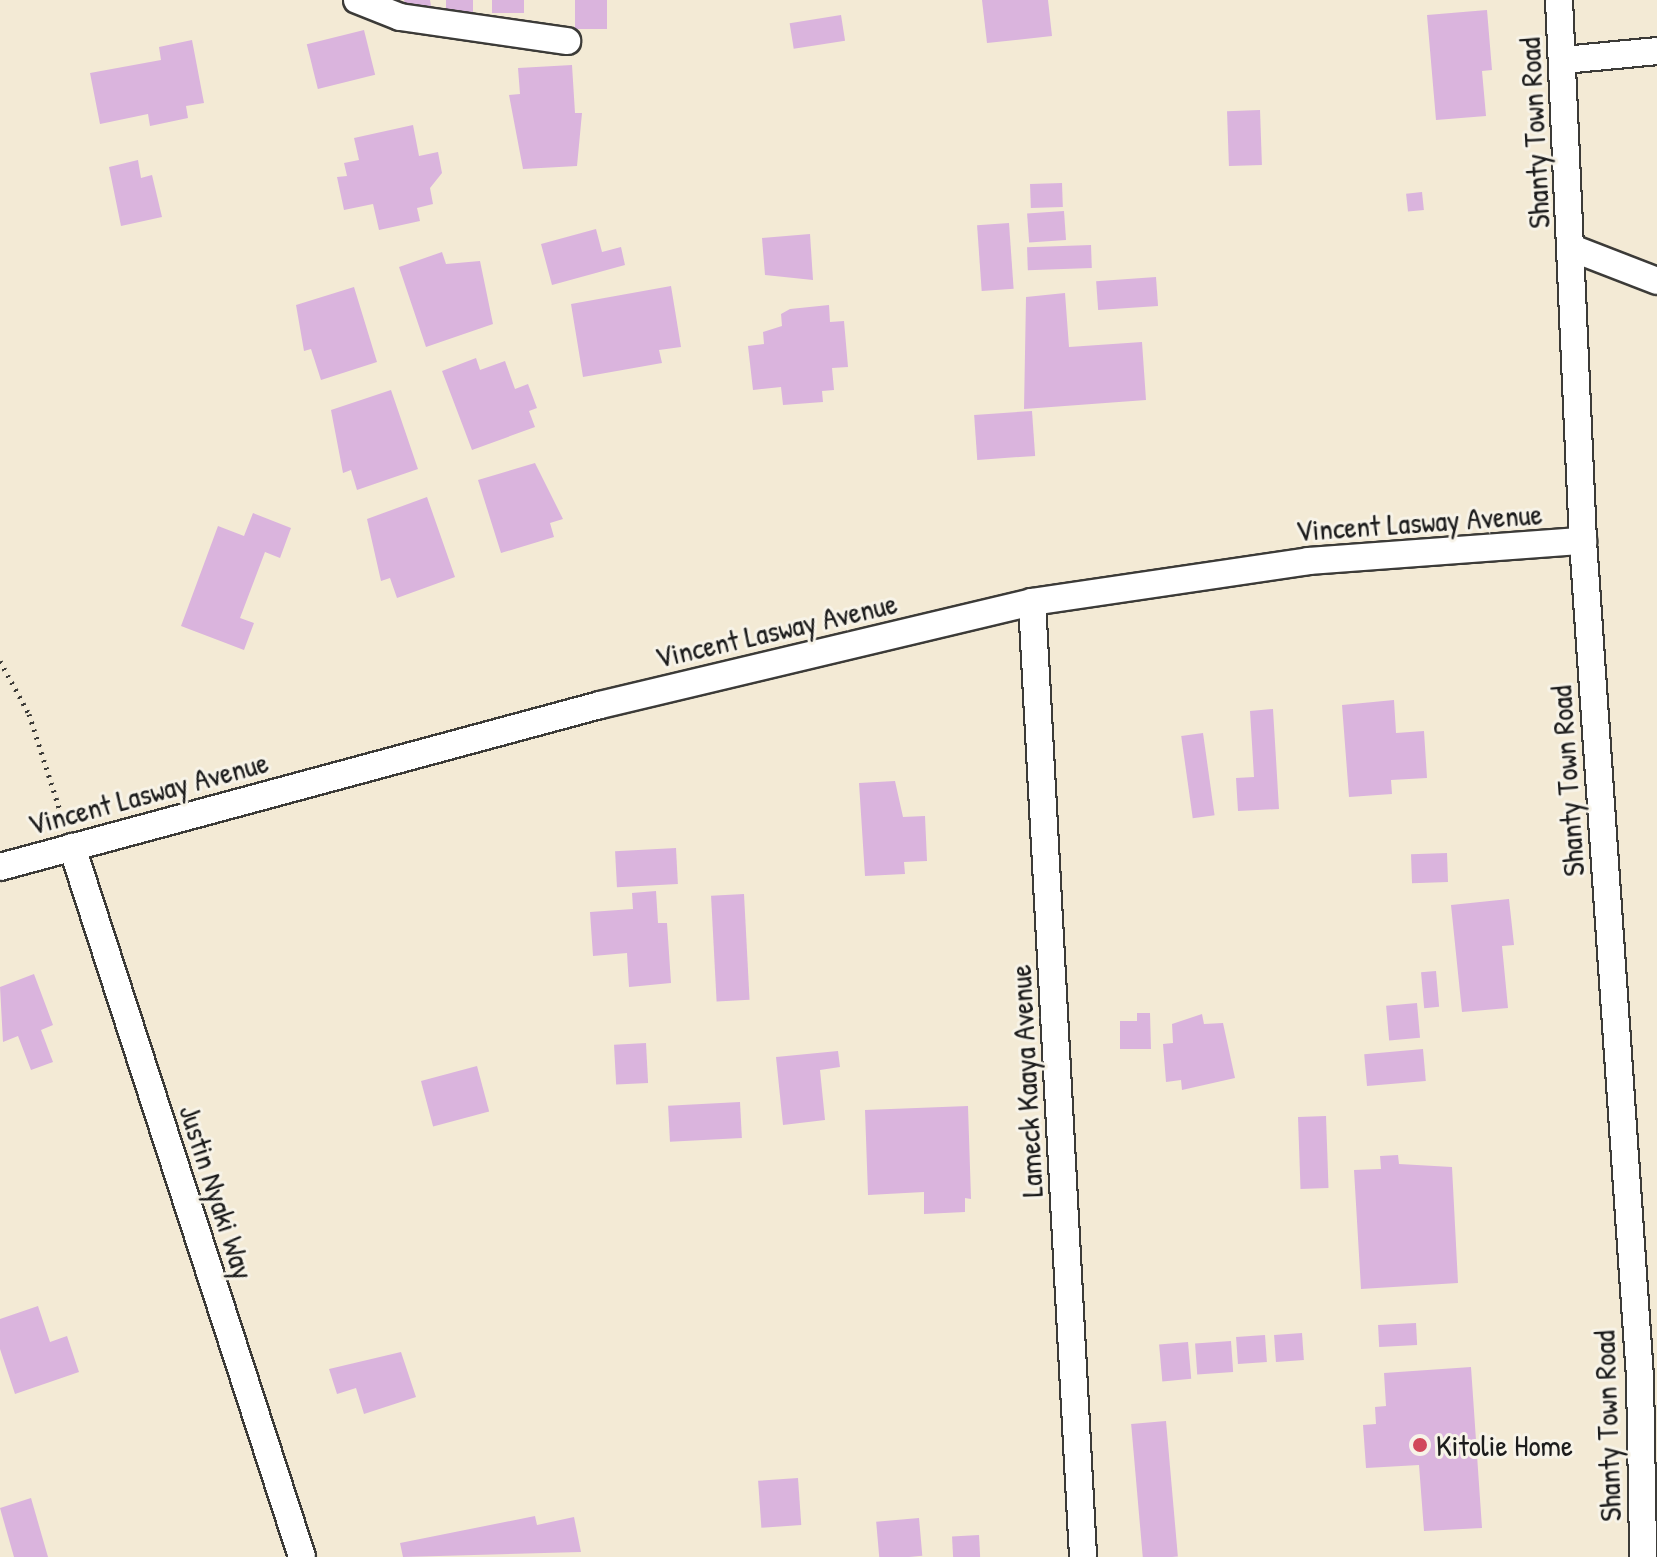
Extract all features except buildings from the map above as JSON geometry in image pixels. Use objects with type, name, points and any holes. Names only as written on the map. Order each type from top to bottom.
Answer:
[{"type":"street","points":[[357,0],[400,17],[567,41]]},
{"type":"street","name":"Shanty Town Road","points":[[1559,0],[1583,541],[1648,1377],[1643,1557]]},
{"type":"street","points":[[1564,60],[1657,51]]},
{"type":"street","points":[[1572,248],[1657,281]]},
{"type":"street","name":"Vincent Lasway Avenue","points":[[0,867],[600,705],[1032,602],[1308,561],[1583,541]]},
{"type":"street","name":"Lameck Kaaya Avenue","points":[[1032,602],[1083,1557]]},
{"type":"street","name":"Justin Nyaki Way","points":[[72,847],[302,1557]]},
{"type":"path","points":[[0,661],[29,714],[72,847]]},
{"type":"place","name":"Kitolie Home","points":[[1420,1445]]}]
